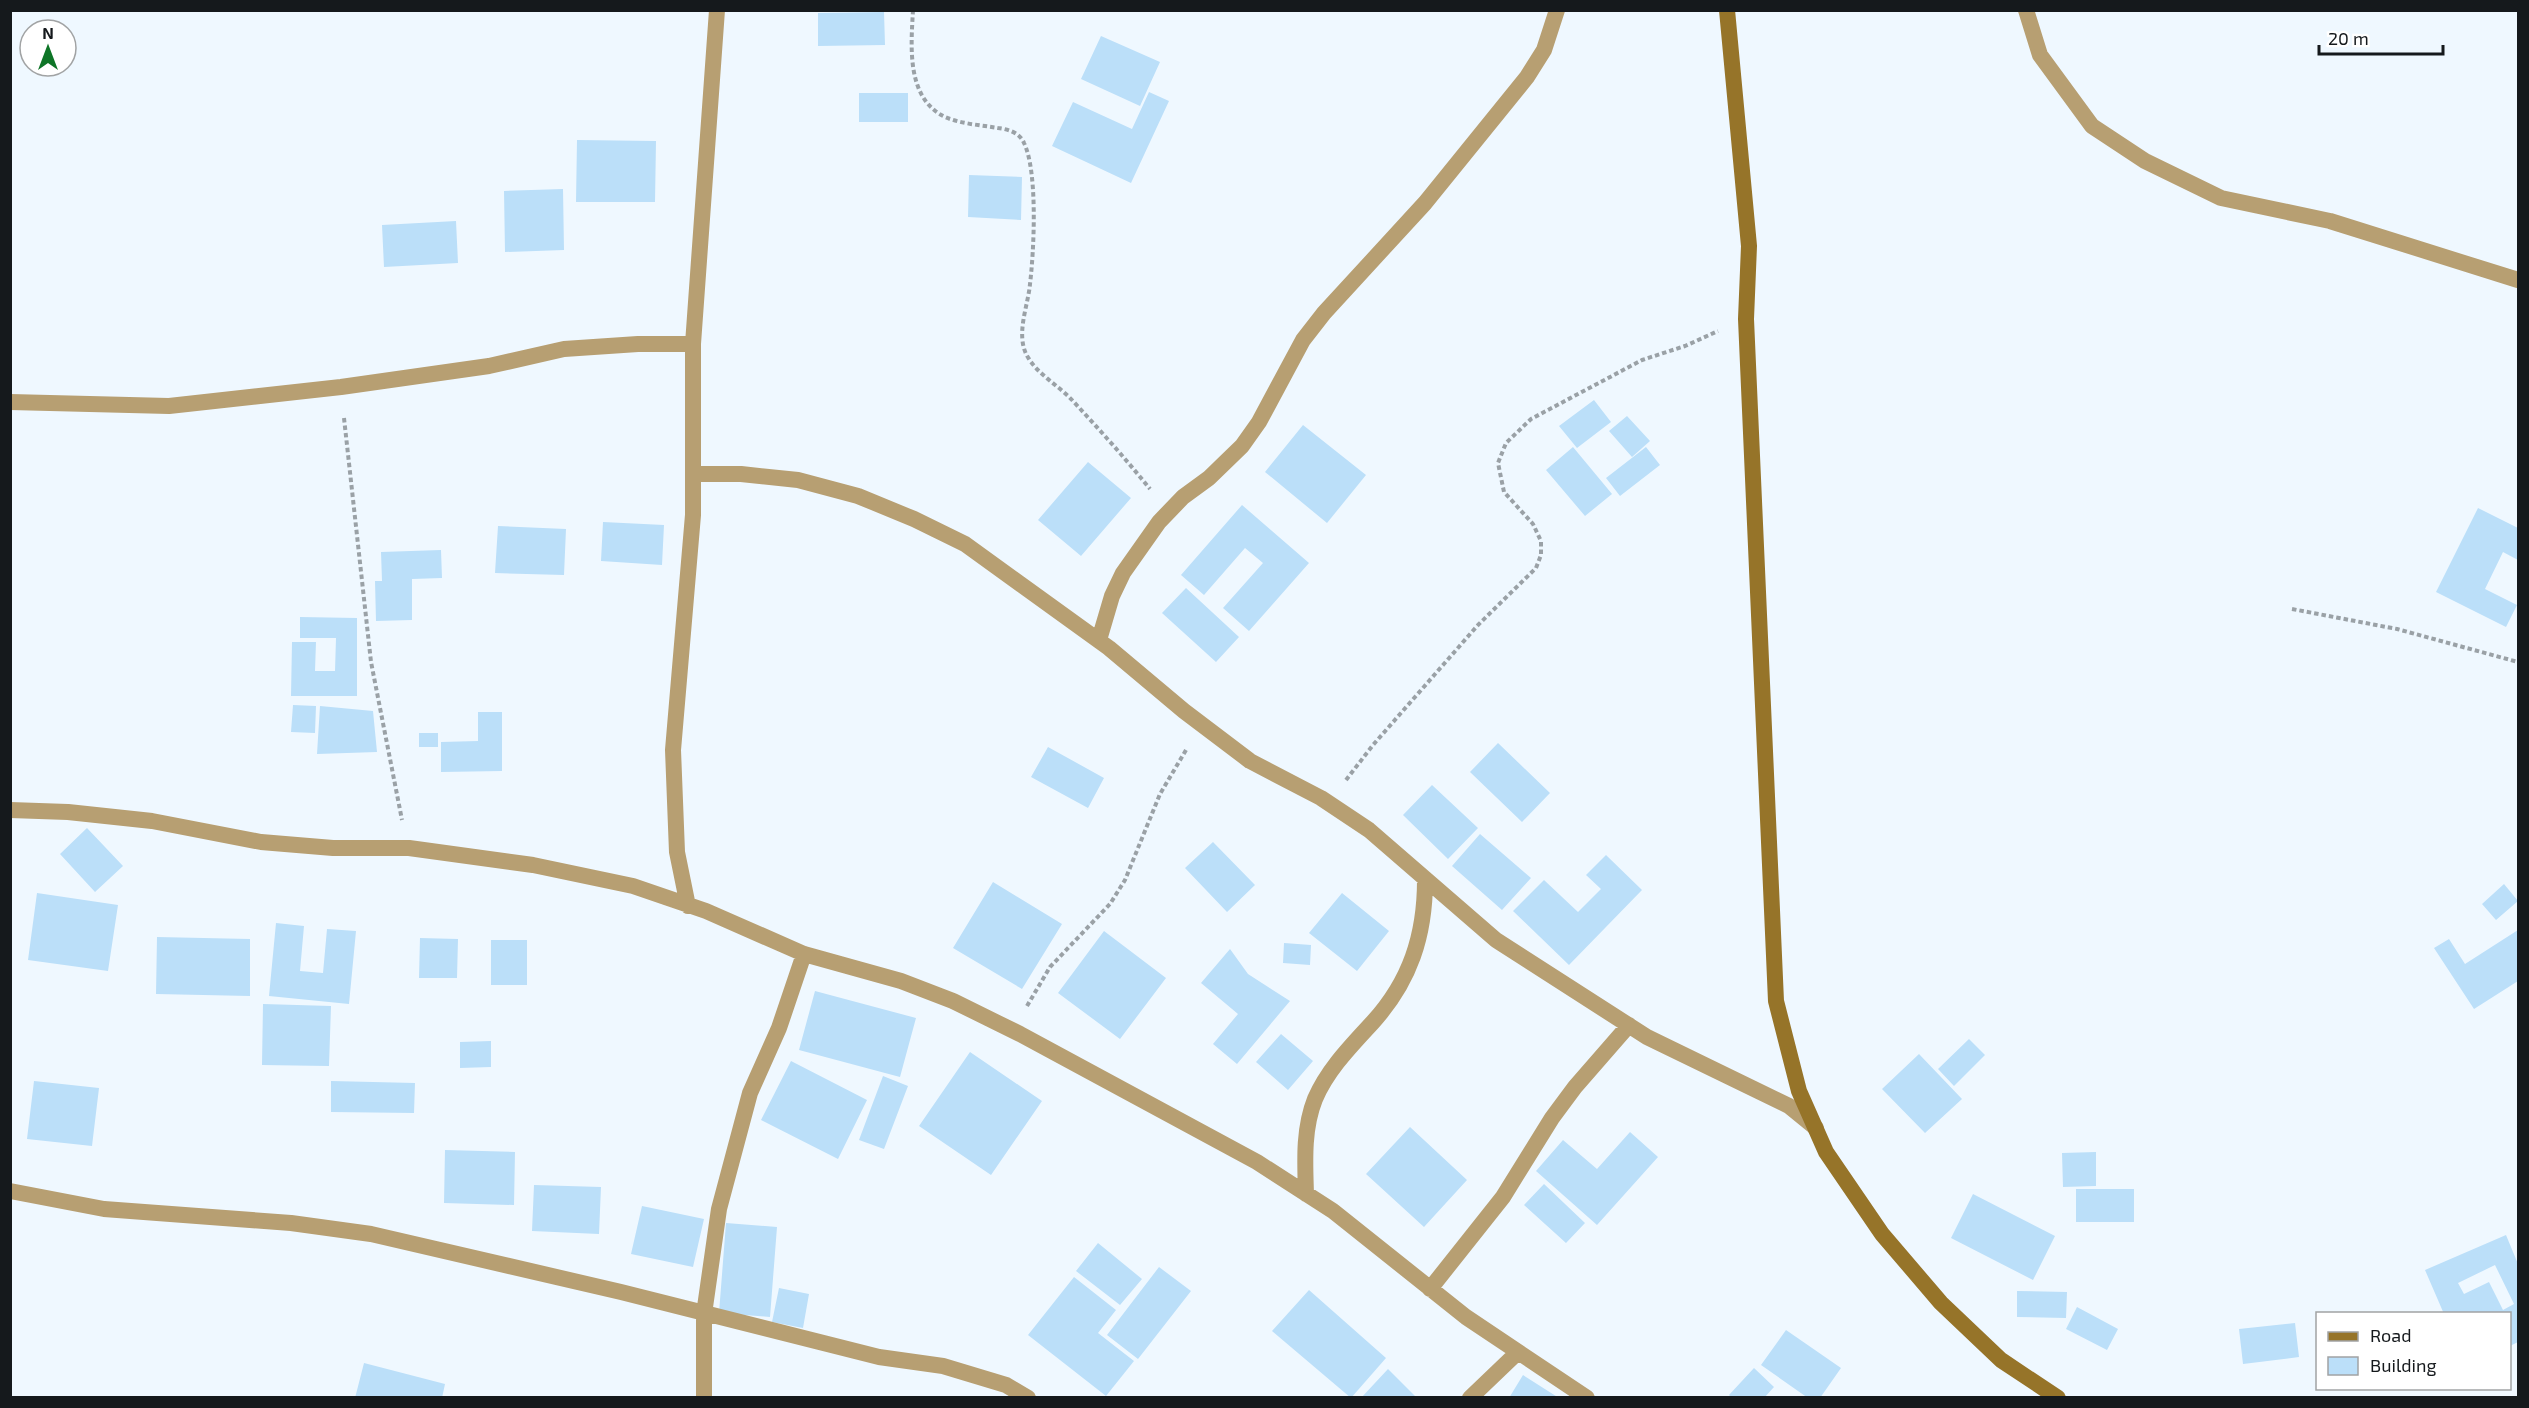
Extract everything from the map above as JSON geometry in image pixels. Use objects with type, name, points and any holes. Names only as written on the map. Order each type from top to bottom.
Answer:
[{"type":"main road","points":[[1727,10],[1749,246],[1746,319],[1776,1000],[1799,1091],[1826,1152],[1882,1234],[1941,1303],[2001,1360],[2058,1398]]},
{"type":"street","points":[[688,906],[677,852],[673,750],[693,515],[693,344],[717,10]]},
{"type":"street","points":[[1099,640],[1112,596],[1123,573],[1169,511],[1209,478],[1242,446],[1259,422],[1303,340],[1324,312],[1425,202],[1527,77],[1544,50],[1557,10]]},
{"type":"street","points":[[2026,10],[2040,55],[2092,126],[2145,161],[2221,198],[2330,221],[2518,280]]},
{"type":"street","points":[[10,402],[169,406],[341,387],[489,366],[564,349],[638,344],[693,344]]},
{"type":"street","points":[[694,474],[741,474],[798,480],[858,496],[914,519],[964,544],[1099,640],[1250,761],[1328,803],[1369,830],[1496,940],[1629,1025],[1716,1072],[1789,1106],[1816,1128]]},
{"type":"street","points":[[10,810],[68,812],[152,821],[261,842],[333,848],[409,848],[532,865],[633,886],[804,954],[901,981],[953,1000],[1257,1162],[1333,1211],[1430,1289],[1517,1353],[1587,1398]]},
{"type":"street","points":[[1306,1194],[1308,1122],[1316,1099],[1331,1070],[1400,988],[1421,934],[1425,880]]},
{"type":"street","points":[[704,1398],[704,1314],[719,1209],[750,1093],[779,1028],[804,954]]},
{"type":"street","points":[[1430,1289],[1503,1197],[1569,1095],[1629,1025]]},
{"type":"street","points":[[10,1191],[104,1209],[280,1221],[371,1234],[621,1292],[879,1357],[943,1366],[1006,1385],[1028,1398]]},
{"type":"street","points":[[1470,1398],[1517,1353]]},
{"type":"path","points":[[913,10],[911,46],[914,75],[920,94],[932,109],[946,117],[966,123],[1004,129],[1018,135],[1027,151],[1032,189],[1033,235],[1030,281],[1022,322],[1022,342],[1028,359],[1070,398],[1169,511]]},
{"type":"path","points":[[1328,803],[1372,745],[1478,625],[1536,568],[1541,555],[1541,541],[1533,524],[1504,492],[1498,463],[1506,443],[1531,419],[1642,360],[1685,346],[1746,319]]},
{"type":"path","points":[[341,387],[371,662],[409,848]]},
{"type":"path","points":[[2292,609],[2397,629],[2518,662]]},
{"type":"path","points":[[1020,1034],[1027,1007],[1039,983],[1072,942],[1110,904],[1125,880],[1160,794],[1200,723]]},
{"type":"building","points":[[884,12],[885,45],[818,46],[818,13]]},
{"type":"building","points":[[1101,36],[1160,62],[1140,106],[1081,79]]},
{"type":"building","points":[[1149,92],[1169,101],[1131,183],[1052,146],[1073,102],[1132,129]]},
{"type":"building","points":[[859,93],[908,93],[908,122],[859,122]]},
{"type":"building","points":[[577,140],[656,141],[655,202],[576,202]]},
{"type":"building","points":[[969,175],[1022,177],[1021,220],[968,217]]},
{"type":"building","points":[[563,189],[564,250],[505,252],[504,191]]},
{"type":"building","points":[[456,221],[458,263],[384,267],[382,225]]},
{"type":"building","points":[[1594,400],[1611,422],[1577,448],[1559,426]]},
{"type":"building","points":[[1627,416],[1650,441],[1632,457],[1609,431]]},
{"type":"building","points":[[1303,425],[1366,475],[1327,523],[1265,472]]},
{"type":"building","points":[[1573,447],[1612,494],[1585,516],[1546,470]]},
{"type":"building","points":[[1646,447],[1660,465],[1620,496],[1606,478]]},
{"type":"building","points":[[1088,462],[1131,498],[1081,556],[1038,520]]},
{"type":"building","points":[[1242,505],[1309,563],[1249,631],[1223,608],[1263,563],[1245,548],[1204,595],[1181,575]]},
{"type":"building","points":[[2478,508],[2518,528],[2518,560],[2503,552],[2485,589],[2517,605],[2506,627],[2436,592]]},
{"type":"building","points":[[603,522],[664,525],[662,565],[601,561]]},
{"type":"building","points":[[498,526],[566,529],[564,575],[495,573]]},
{"type":"building","points":[[441,550],[442,578],[412,579],[412,620],[376,621],[375,581],[382,581],[381,552]]},
{"type":"building","points":[[1186,588],[1239,637],[1216,662],[1162,613]]},
{"type":"building","points":[[300,617],[357,618],[357,696],[291,696],[292,642],[316,642],[315,671],[335,671],[336,638],[300,638]]},
{"type":"building","points":[[293,705],[316,706],[315,733],[291,732]]},
{"type":"building","points":[[320,706],[373,711],[377,752],[317,754]]},
{"type":"building","points":[[478,712],[502,712],[502,771],[441,772],[441,742],[478,741]]},
{"type":"building","points":[[419,733],[438,733],[438,747],[419,747]]},
{"type":"building","points":[[1498,743],[1550,793],[1522,822],[1470,772]]},
{"type":"building","points":[[1048,747],[1104,778],[1088,808],[1031,777]]},
{"type":"building","points":[[1432,785],[1478,828],[1448,859],[1403,815]]},
{"type":"building","points":[[87,828],[123,866],[95,892],[60,854]]},
{"type":"building","points":[[1480,834],[1531,878],[1502,910],[1452,866]]},
{"type":"building","points":[[1213,842],[1255,885],[1227,912],[1185,868]]},
{"type":"building","points":[[1606,855],[1642,890],[1569,965],[1513,911],[1544,880],[1578,912],[1601,889],[1586,875]]},
{"type":"building","points":[[993,882],[1062,924],[1022,989],[953,948]]},
{"type":"building","points":[[2504,884],[2518,901],[2496,920],[2482,904]]},
{"type":"building","points":[[37,893],[118,905],[108,971],[28,960]]},
{"type":"building","points":[[1342,893],[1389,931],[1357,971],[1309,933]]},
{"type":"building","points":[[276,923],[304,926],[300,971],[323,973],[327,929],[356,931],[349,1004],[269,996]]},
{"type":"building","points":[[2518,930],[2518,981],[2474,1009],[2434,948],[2449,939],[2465,964]]},
{"type":"building","points":[[1104,931],[1166,978],[1120,1039],[1058,993]]},
{"type":"building","points":[[157,937],[250,939],[250,996],[156,994]]},
{"type":"building","points":[[420,938],[458,939],[457,978],[419,978]]},
{"type":"building","points":[[491,940],[527,940],[527,985],[491,985]]},
{"type":"building","points":[[1284,943],[1311,945],[1310,965],[1283,963]]},
{"type":"building","points":[[1230,949],[1248,974],[1290,1001],[1237,1064],[1213,1044],[1238,1014],[1201,983]]},
{"type":"building","points":[[815,991],[916,1018],[900,1077],[799,1050]]},
{"type":"building","points":[[263,1004],[331,1006],[329,1066],[262,1065]]},
{"type":"building","points":[[1281,1034],[1313,1061],[1288,1090],[1256,1062]]},
{"type":"building","points":[[1969,1039],[1985,1055],[1954,1086],[1938,1069]]},
{"type":"building","points":[[491,1041],[491,1067],[460,1068],[460,1042]]},
{"type":"building","points":[[970,1052],[1042,1101],[991,1175],[919,1126]]},
{"type":"building","points":[[1919,1054],[1962,1099],[1925,1133],[1882,1089]]},
{"type":"building","points":[[791,1061],[867,1100],[838,1159],[761,1120]]},
{"type":"building","points":[[883,1076],[908,1086],[884,1149],[859,1140]]},
{"type":"building","points":[[34,1081],[99,1088],[92,1146],[27,1139]]},
{"type":"building","points":[[331,1081],[415,1083],[414,1113],[331,1112]]},
{"type":"building","points":[[1410,1127],[1467,1180],[1424,1227],[1366,1174]]},
{"type":"building","points":[[1630,1132],[1658,1157],[1597,1225],[1536,1171],[1563,1140],[1597,1169]]},
{"type":"building","points":[[445,1150],[515,1152],[514,1205],[444,1203]]},
{"type":"building","points":[[2096,1152],[2096,1186],[2063,1187],[2062,1153]]},
{"type":"building","points":[[1544,1184],[1585,1223],[1566,1243],[1524,1205]]},
{"type":"building","points":[[534,1185],[601,1187],[599,1234],[532,1231]]},
{"type":"building","points":[[2076,1189],[2134,1189],[2134,1222],[2076,1222]]},
{"type":"building","points":[[1973,1194],[2055,1236],[2033,1280],[1951,1238]]},
{"type":"building","points":[[642,1206],[704,1219],[693,1267],[631,1254]]},
{"type":"building","points":[[726,1223],[777,1227],[770,1317],[719,1313]]},
{"type":"building","points":[[2506,1235],[2518,1264],[2518,1342],[2511,1346],[2511,1312],[2443,1312],[2425,1270]],"holes":[[[2495,1265],[2514,1304],[2503,1310],[2489,1282],[2464,1294],[2458,1283]]]},
{"type":"building","points":[[1098,1243],[1142,1279],[1120,1305],[1076,1271]]},
{"type":"building","points":[[1159,1267],[1191,1291],[1138,1359],[1107,1335]]},
{"type":"building","points":[[1074,1277],[1116,1310],[1098,1333],[1134,1361],[1106,1396],[1028,1335]]},
{"type":"building","points":[[779,1288],[809,1294],[803,1328],[772,1322]]},
{"type":"building","points":[[1309,1290],[1386,1358],[1351,1398],[1272,1331]]},
{"type":"building","points":[[2017,1291],[2067,1292],[2066,1318],[2017,1317]]},
{"type":"building","points":[[2077,1307],[2118,1329],[2107,1350],[2066,1329]]},
{"type":"building","points":[[2295,1323],[2299,1357],[2243,1364],[2239,1329]]},
{"type":"building","points":[[1786,1330],[1841,1368],[1820,1398],[1808,1398],[1761,1365]]},
{"type":"building","points":[[364,1363],[445,1384],[442,1398],[355,1398]]},
{"type":"building","points":[[1754,1368],[1774,1387],[1764,1398],[1732,1398],[1729,1395]]},
{"type":"building","points":[[1388,1369],[1417,1398],[1361,1398]]},
{"type":"building","points":[[1523,1375],[1559,1398],[1509,1398]]}]
